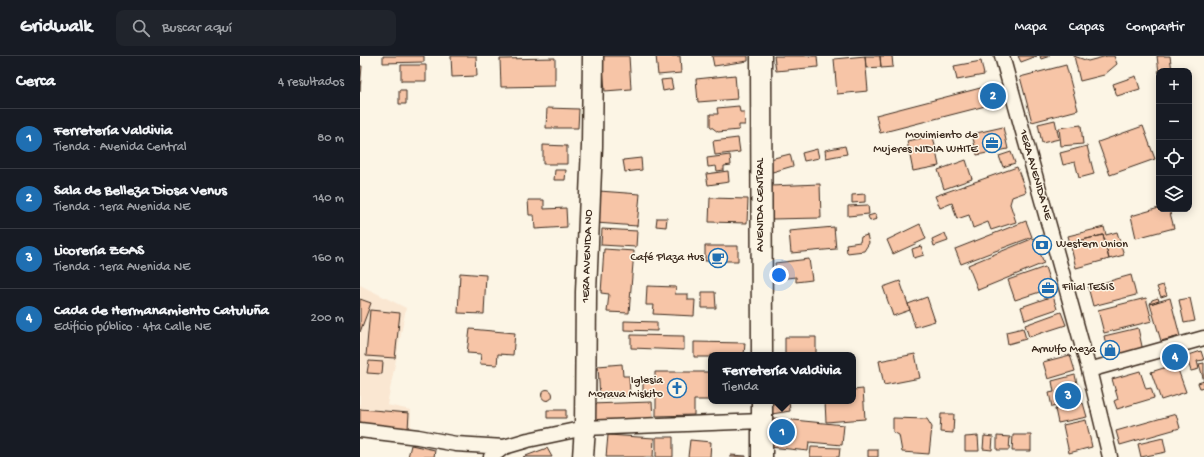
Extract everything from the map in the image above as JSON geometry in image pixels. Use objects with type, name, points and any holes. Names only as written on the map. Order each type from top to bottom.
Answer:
[{"type":"street","name":"1ERA AVENIDA NO","points":[[583,457],[585,428],[586,292],[592,146],[593,56]]},
{"type":"street","name":"AVENIDA CENTRAL","points":[[760,56],[762,352]]},
{"type":"street","name":"1ERA AVENIDA NE","points":[[1002,56],[1089,370],[1110,457]]},
{"type":"street","points":[[1089,370],[1204,338]]},
{"type":"street","points":[[762,404],[762,457]]},
{"type":"street","points":[[360,430],[418,437],[456,444],[504,447],[528,440],[585,428],[762,420]]},
{"type":"street","points":[[491,457],[504,447]]},
{"type":"shaded area","points":[[360,285],[406,308],[387,405],[411,410],[411,429],[360,426]]},
{"type":"building","points":[[383,56],[424,56],[424,62],[383,63]]},
{"type":"building","points":[[451,56],[476,56],[477,76],[452,77]]},
{"type":"building","points":[[602,56],[629,56],[631,89],[605,91]]},
{"type":"building","points":[[656,56],[680,56],[681,73],[658,75]]},
{"type":"building","points":[[712,56],[748,56],[748,61],[714,66]]},
{"type":"building","points":[[774,56],[817,56],[818,67],[776,71]]},
{"type":"building","points":[[865,56],[868,91],[837,94],[834,59]]},
{"type":"building","points":[[865,56],[880,56],[881,67],[866,68]]},
{"type":"building","points":[[880,56],[892,56],[893,67],[881,68]]},
{"type":"building","points":[[1018,56],[1037,56],[1021,62]]},
{"type":"building","points":[[1040,56],[1050,56],[1041,59]]},
{"type":"building","points":[[1074,56],[1088,61],[1107,56],[1114,56],[1117,64],[1104,75],[1080,81]]},
{"type":"building","points":[[1157,56],[1170,56],[1172,68],[1158,68]]},
{"type":"building","points":[[555,58],[555,86],[501,87],[500,59]]},
{"type":"building","points":[[981,61],[984,75],[957,80],[954,66]]},
{"type":"building","points":[[401,65],[426,65],[426,81],[401,81]]},
{"type":"building","points":[[1066,65],[1078,110],[1032,122],[1020,77]]},
{"type":"building","points":[[360,66],[362,66],[360,91]]},
{"type":"building","points":[[735,75],[737,99],[698,102],[696,79]]},
{"type":"building","points":[[1136,76],[1140,89],[1117,96],[1113,84]]},
{"type":"building","points":[[671,79],[673,89],[663,91],[661,80]]},
{"type":"building","points":[[996,84],[1001,102],[880,133],[876,115]]},
{"type":"building","points":[[399,90],[406,90],[406,104],[399,104]]},
{"type":"building","points":[[739,106],[740,112],[744,112],[745,125],[739,125],[739,130],[718,132],[710,126],[710,114],[718,114],[717,108]]},
{"type":"building","points":[[547,108],[579,109],[578,128],[546,128]]},
{"type":"building","points":[[1055,120],[1059,139],[1042,143],[1038,124]]},
{"type":"building","points":[[1081,125],[1083,144],[1061,146],[1059,128]]},
{"type":"building","points":[[1143,126],[1155,159],[1110,175],[1098,142]]},
{"type":"building","points":[[1003,127],[1008,149],[977,155],[972,134]]},
{"type":"building","points":[[933,136],[939,166],[913,171],[907,141]]},
{"type":"building","points":[[738,138],[740,152],[715,155],[713,141]]},
{"type":"building","points":[[543,145],[567,146],[567,164],[543,164]]},
{"type":"building","points":[[845,146],[847,154],[826,158],[825,150]]},
{"type":"building","points":[[1087,146],[1094,174],[1079,178],[1075,162],[1063,165],[1060,153]]},
{"type":"building","points":[[817,149],[819,158],[804,161],[802,153]]},
{"type":"building","points":[[1011,152],[1015,163],[1003,167],[999,156]]},
{"type":"building","points":[[790,154],[793,166],[769,173],[766,160]]},
{"type":"building","points":[[730,155],[731,165],[724,166],[724,170],[717,171],[716,166],[708,167],[707,158]]},
{"type":"building","points":[[641,158],[642,170],[625,172],[623,160]]},
{"type":"building","points":[[966,160],[972,179],[944,189],[938,170]]},
{"type":"building","points":[[1017,167],[1026,192],[1012,197],[1010,204],[1016,222],[991,230],[988,222],[973,228],[969,215],[957,219],[952,203],[940,208],[935,196]]},
{"type":"building","points":[[555,170],[566,170],[565,180],[554,180]]},
{"type":"building","points":[[728,171],[729,182],[708,185],[706,174]]},
{"type":"building","points":[[820,184],[821,218],[771,219],[770,186]]},
{"type":"building","points":[[599,191],[640,194],[637,226],[596,223]]},
{"type":"building","points":[[865,194],[865,202],[852,203],[852,195]]},
{"type":"building","points":[[710,198],[748,199],[747,223],[709,222]]},
{"type":"building","points":[[528,200],[544,200],[544,209],[566,208],[567,227],[535,229],[534,215],[529,215]]},
{"type":"building","points":[[868,205],[869,214],[848,216],[848,206]]},
{"type":"building","points":[[1156,209],[1156,212],[1170,212],[1174,228],[1136,238],[1131,216]]},
{"type":"building","points":[[875,214],[877,219],[870,221],[868,216]]},
{"type":"building","points":[[657,218],[667,218],[666,227],[656,226]]},
{"type":"building","points":[[1026,221],[1032,237],[961,264],[955,249]]},
{"type":"building","points":[[920,224],[926,239],[893,254],[887,240]]},
{"type":"building","points":[[834,227],[836,249],[791,253],[789,231]]},
{"type":"building","points":[[1104,227],[1106,235],[1117,232],[1124,255],[1109,259],[1103,235],[1070,243],[1068,236]]},
{"type":"building","points":[[602,229],[637,231],[636,247],[601,245]]},
{"type":"building","points":[[945,233],[948,241],[934,246],[932,239]]},
{"type":"building","points":[[867,235],[869,243],[864,251],[847,253],[846,244],[860,242],[861,237]]},
{"type":"building","points":[[1103,235],[1109,259],[1076,268],[1070,243]]},
{"type":"building","points":[[1034,238],[1044,263],[978,290],[968,265]]},
{"type":"building","points":[[705,246],[738,246],[738,261],[705,261]]},
{"type":"building","points":[[921,246],[924,255],[914,258],[912,249]]},
{"type":"building","points":[[604,249],[634,251],[629,313],[607,312],[609,294],[601,293]]},
{"type":"building","points":[[809,259],[812,280],[796,282],[796,277],[777,279],[775,263]]},
{"type":"building","points":[[1045,267],[1052,288],[1015,300],[1008,280]]},
{"type":"building","points":[[460,273],[486,275],[484,314],[458,313]]},
{"type":"building","points":[[1131,275],[1136,295],[1093,306],[1088,287]]},
{"type":"building","points":[[900,281],[910,310],[893,316],[883,287]]},
{"type":"building","points":[[1163,285],[1167,295],[1161,297],[1157,287]]},
{"type":"building","points":[[647,286],[676,287],[675,294],[688,294],[688,300],[695,300],[694,316],[653,314],[654,305],[646,305]]},
{"type":"building","points":[[702,292],[715,292],[716,308],[702,308]]},
{"type":"building","points":[[1053,296],[1057,309],[1025,320],[1021,307]]},
{"type":"building","points":[[927,297],[935,321],[915,327],[908,304]]},
{"type":"building","points":[[1146,298],[1152,321],[1104,333],[1098,310]]},
{"type":"building","points":[[1158,298],[1159,301],[1150,304],[1152,300]]},
{"type":"building","points":[[1170,298],[1180,336],[1161,341],[1150,304]]},
{"type":"building","points":[[1190,298],[1195,321],[1184,323],[1179,300]]},
{"type":"building","points":[[360,299],[371,303],[360,332]]},
{"type":"building","points":[[370,310],[400,313],[395,358],[366,356]]},
{"type":"building","points":[[1061,312],[1066,325],[1029,337],[1025,325]]},
{"type":"building","points":[[624,321],[657,322],[657,331],[624,330]]},
{"type":"building","points":[[1023,328],[1026,339],[1008,344],[1006,332]]},
{"type":"building","points":[[1138,328],[1143,351],[1109,359],[1104,336]]},
{"type":"building","points":[[470,329],[515,333],[513,355],[498,354],[497,365],[480,364],[481,354],[467,353]]},
{"type":"building","points":[[631,335],[684,336],[684,350],[631,348]]},
{"type":"building","points":[[785,337],[816,337],[816,352],[785,352]]},
{"type":"building","points":[[694,342],[745,343],[744,352],[708,352],[708,357],[694,357]]},
{"type":"building","points":[[1201,351],[1204,360],[1197,361],[1199,369],[1191,371],[1186,356]]},
{"type":"building","points":[[915,354],[920,378],[884,385],[879,361]]},
{"type":"building","points":[[1070,355],[1075,371],[1048,379],[1043,362]]},
{"type":"building","points":[[369,361],[383,362],[382,374],[367,373]]},
{"type":"building","points":[[1204,363],[1204,381],[1199,364]]},
{"type":"building","points":[[622,364],[623,376],[629,376],[630,396],[600,398],[598,366]]},
{"type":"building","points":[[1176,364],[1186,392],[1161,400],[1151,372]]},
{"type":"building","points":[[1140,371],[1146,389],[1151,388],[1154,398],[1117,409],[1114,401],[1118,399],[1112,379]]},
{"type":"building","name":"Iglesia Morava Miskito","points":[[655,372],[708,372],[708,400],[694,400],[694,415],[656,416],[656,397],[643,397],[643,380],[655,380]]},
{"type":"building","points":[[1075,375],[1081,400],[1052,407],[1049,393],[1054,392],[1052,381]]},
{"type":"building","points":[[1204,381],[1204,387],[1200,388],[1198,383]]},
{"type":"building","points":[[547,389],[551,391],[553,395],[551,399],[547,401],[543,399],[541,395],[543,391]]},
{"type":"building","points":[[863,389],[865,419],[826,422],[825,404],[856,404],[856,390]]},
{"type":"building","points":[[652,402],[653,419],[590,421],[590,404]]},
{"type":"building","points":[[1083,403],[1087,417],[1058,423],[1055,409]]},
{"type":"building","points":[[770,404],[789,404],[790,411],[772,414]]},
{"type":"building","points":[[360,409],[409,413],[408,429],[360,426]]},
{"type":"building","points":[[547,410],[566,410],[566,418],[547,418]]},
{"type":"building","points":[[941,414],[954,414],[953,433],[940,432]]},
{"type":"building","points":[[1176,414],[1180,428],[1120,445],[1116,431]]},
{"type":"building","points":[[773,418],[844,425],[842,445],[809,442],[808,451],[770,447]]},
{"type":"building","points":[[893,418],[927,419],[932,427],[929,454],[902,452],[899,435],[893,432]]},
{"type":"building","points":[[1086,420],[1092,447],[1069,453],[1063,425]]},
{"type":"building","points":[[608,435],[654,438],[653,457],[606,457]]},
{"type":"building","points":[[1013,435],[1031,435],[1031,451],[1012,451]]},
{"type":"building","points":[[978,436],[979,451],[965,451],[965,437]]},
{"type":"building","points":[[984,436],[993,437],[992,450],[983,449]]},
{"type":"building","points":[[997,436],[1010,437],[1009,450],[997,450]]},
{"type":"building","points":[[656,437],[673,437],[673,457],[656,457]]},
{"type":"building","points":[[1163,438],[1166,452],[1141,457],[1138,444]]},
{"type":"building","points":[[690,440],[711,442],[710,457],[688,457]]},
{"type":"building","points":[[411,445],[435,450],[434,457],[408,457]]},
{"type":"building","points":[[811,447],[840,448],[839,457],[810,457]]},
{"type":"building","points":[[547,448],[552,457],[523,457]]},
{"type":"building","points":[[868,450],[878,450],[878,457],[868,457]]},
{"type":"building","points":[[730,455],[746,456],[746,457],[730,457]]},
{"type":"place","name":"Sala de Belleza Diosa Venus","points":[[993,96]]},
{"type":"place","name":"Movimiento de Mujeres NIDIA WHITE","points":[[992,143]]},
{"type":"place","name":"Western Union","points":[[1042,245]]},
{"type":"place","name":"Café Plaza Hus","points":[[718,258]]},
{"type":"place","name":"Filial TESIS","points":[[1048,288]]},
{"type":"place","name":"Arnulfo Meza","points":[[1110,350]]},
{"type":"place","name":"Cada de Hermanamiento Catuluña","points":[[1175,357]]},
{"type":"place","name":"Iglesia Morava Miskito","points":[[677,388]]},
{"type":"place","name":"Licorería ZGAS","points":[[1068,396]]},
{"type":"place","name":"Ferretería Valdivia","points":[[782,432]]}]
